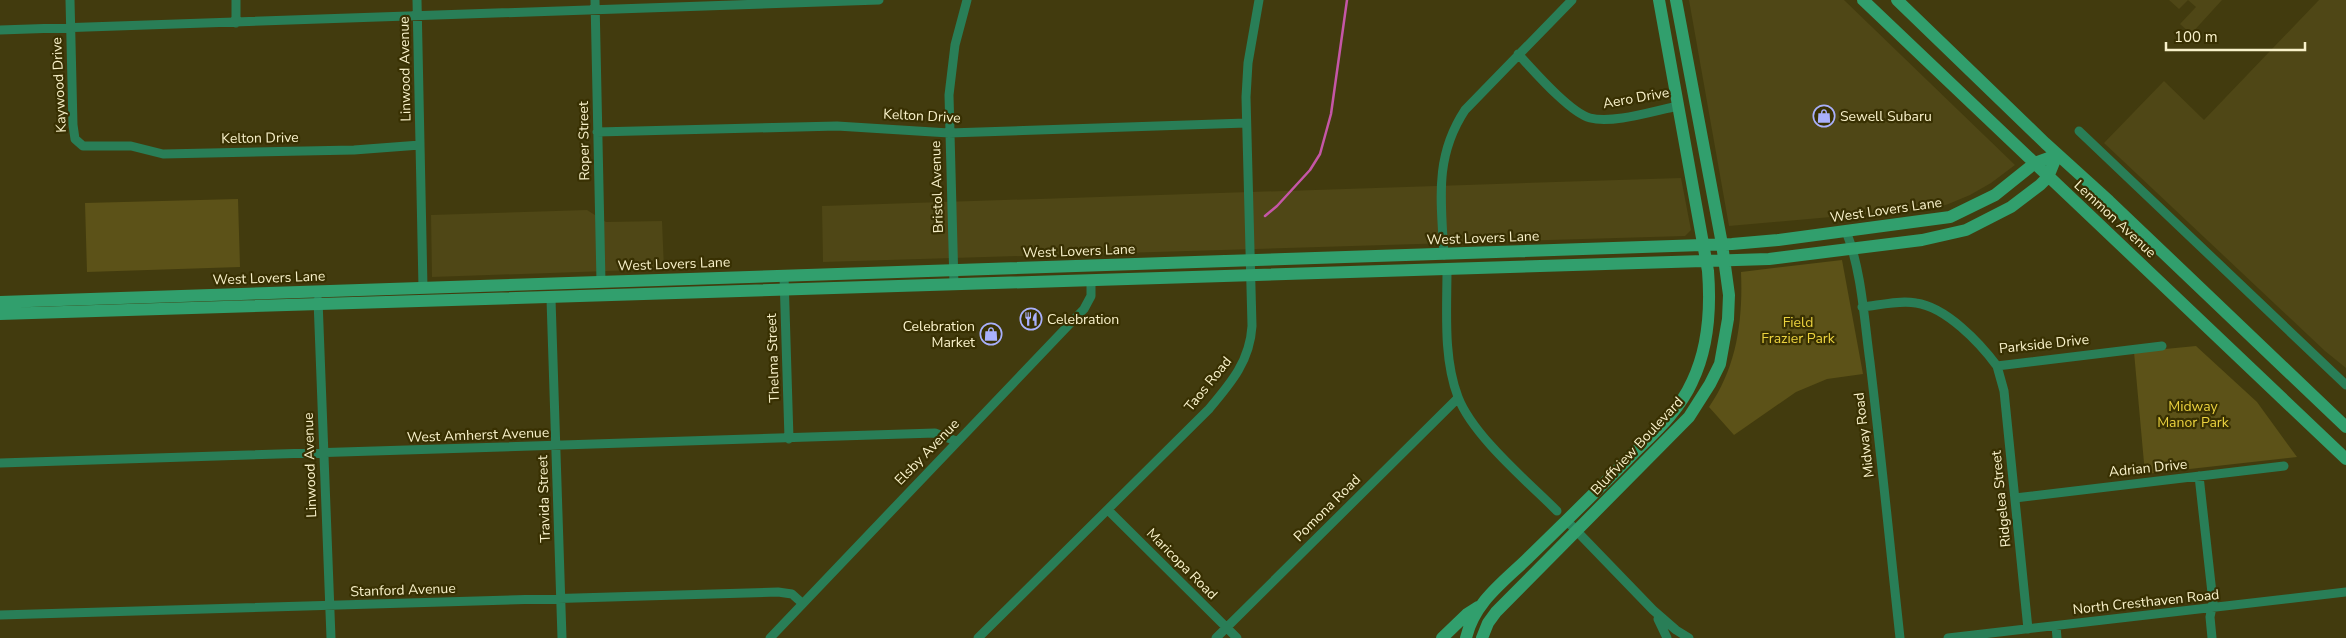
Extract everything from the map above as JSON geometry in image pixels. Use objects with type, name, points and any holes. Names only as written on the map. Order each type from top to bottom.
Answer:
[{"type":"main road","name":"Bluffview Boulevard","points":[[1466,638],[1474,615],[1480,605],[1567,521],[1674,411],[1693,382],[1708,328],[1711,301],[1704,244],[1659,0]]},
{"type":"main road","name":"Bluffview Boulevard","points":[[1482,638],[1488,623],[1496,612],[1677,430],[1710,384],[1720,364],[1728,319],[1729,295],[1725,261],[1676,0]]},
{"type":"main road","name":"Lemmon Avenue","points":[[1863,0],[2346,459]]},
{"type":"main road","name":"Lemmon Avenue","points":[[1899,2],[2057,155],[2109,201],[2346,428]]},
{"type":"main road","points":[[1885,21],[1899,2]]},
{"type":"main road","name":"Aero Drive","points":[[1678,106],[1695,103]]},
{"type":"main road","name":"West Lovers Lane","points":[[0,314],[240,294],[1251,261],[1722,244],[1778,240],[1930,221],[1958,214],[1995,195],[2035,163],[2057,155]]},
{"type":"main road","name":"West Lovers Lane","points":[[0,302],[84,306],[240,308],[1769,259],[1922,240],[1966,230],[2011,207],[2048,177],[2057,155]]},
{"type":"main road","points":[[1444,254],[1446,269]]},
{"type":"main road","points":[[1090,266],[1091,281]]},
{"type":"main road","points":[[601,282],[601,297]]},
{"type":"main road","points":[[551,284],[551,299]]},
{"type":"main road","points":[[423,288],[423,302]]},
{"type":"main road","points":[[240,294],[240,308]]},
{"type":"main road","points":[[1442,638],[1467,614],[1480,605]]},
{"type":"street","name":"Kaywood Drive","points":[[70,0],[74,135],[83,146],[102,147]]},
{"type":"street","points":[[236,0],[236,23]]},
{"type":"street","name":"Linwood Avenue","points":[[417,0],[423,288]]},
{"type":"street","name":"Roper Street","points":[[595,0],[601,282]]},
{"type":"street","points":[[0,30],[879,0]]},
{"type":"street","name":"Bristol Avenue","points":[[954,284],[949,133],[952,64],[967,0]]},
{"type":"street","name":"Taos Road","points":[[978,638],[1209,409],[1240,370],[1251,341],[1251,261],[1246,123],[1248,63],[1259,0]]},
{"type":"street","points":[[1444,254],[1441,183],[1446,146],[1454,127],[1465,110],[1572,0]]},
{"type":"street","name":"Aero Drive","points":[[1518,54],[1574,110],[1588,118],[1611,119],[1678,106]]},
{"type":"street","name":"Kelton Drive","points":[[597,132],[837,126],[949,133],[1246,123]]},
{"type":"street","points":[[2078,131],[2346,385]]},
{"type":"street","name":"Kelton Drive","points":[[102,147],[131,146],[163,154],[354,150],[420,145]]},
{"type":"street","name":"Midway Road","points":[[1846,231],[1853,248],[1879,434],[1900,638]]},
{"type":"street","points":[[1446,269],[1449,350],[1458,398],[1478,431],[1557,511]]},
{"type":"street","name":"Thelma Street","points":[[784,276],[789,439]]},
{"type":"street","name":"Elsby Avenue","points":[[770,638],[1084,309],[1091,296],[1091,281]]},
{"type":"street","name":"Linwood Avenue","points":[[317,292],[331,638]]},
{"type":"street","name":"Travida Street","points":[[551,299],[562,638]]},
{"type":"street","name":"Parkside Drive","points":[[1862,307],[1904,302],[1931,307],[1976,340],[1997,366],[2162,346]]},
{"type":"street","name":"Ridgelea Street","points":[[1997,366],[2004,391],[2028,629]]},
{"type":"street","name":"Pomona Road","points":[[1216,638],[1458,398]]},
{"type":"street","name":"West Amherst Avenue","points":[[0,463],[935,433],[956,441]]},
{"type":"street","name":"Adrian Drive","points":[[2015,498],[2284,466]]},
{"type":"street","points":[[2199,476],[2213,602],[2210,617],[2212,638]]},
{"type":"street","name":"Maricopa Road","points":[[1108,510],[1237,638]]},
{"type":"street","points":[[1567,521],[1653,610],[1676,630],[1689,638]]},
{"type":"street","name":"Stanford Avenue","points":[[0,615],[778,592],[792,594],[802,604]]},
{"type":"street","name":"North Cresthaven Road","points":[[1948,638],[2212,609],[2346,592]]},
{"type":"street","points":[[1653,610],[1667,638]]},
{"type":"street","points":[[2056,626],[2057,638]]},
{"type":"shaded area","points":[[1689,0],[1844,0],[2015,165],[1991,183],[1970,195],[1946,205],[1729,226]]},
{"type":"shaded area","points":[[2169,0],[2188,0],[2179,9]]},
{"type":"shaded area","points":[[2188,0],[2222,0],[2191,34],[2180,24],[2196,7]]},
{"type":"shaded area","points":[[2319,0],[2346,0],[2346,368],[2325,351],[2104,143],[2164,81],[2204,120]]},
{"type":"shaded area","points":[[1681,178],[1691,230],[1685,236],[823,262],[822,206]]},
{"type":"shaded area","points":[[587,210],[606,222],[662,221],[664,269],[432,277],[431,215]]},
{"type":"green space","points":[[238,199],[240,267],[87,272],[85,203]]},
{"type":"green space","name":"Field Frazier Park","points":[[1842,260],[1863,374],[1827,379],[1796,392],[1734,435],[1709,407],[1726,376],[1732,359],[1741,308],[1741,272]]},
{"type":"green space","name":"Midway Manor Park","points":[[2196,346],[2257,402],[2297,457],[2145,474],[2134,352]]},
{"type":"waterway","points":[[1265,216],[1277,206],[1310,170],[1320,154],[1331,114],[1347,0]]},
{"type":"place","name":"Sewell Subaru","points":[[1824,116]]},
{"type":"place","name":"Celebration","points":[[1031,319]]},
{"type":"place","name":"Celebration Market","points":[[991,334]]}]
